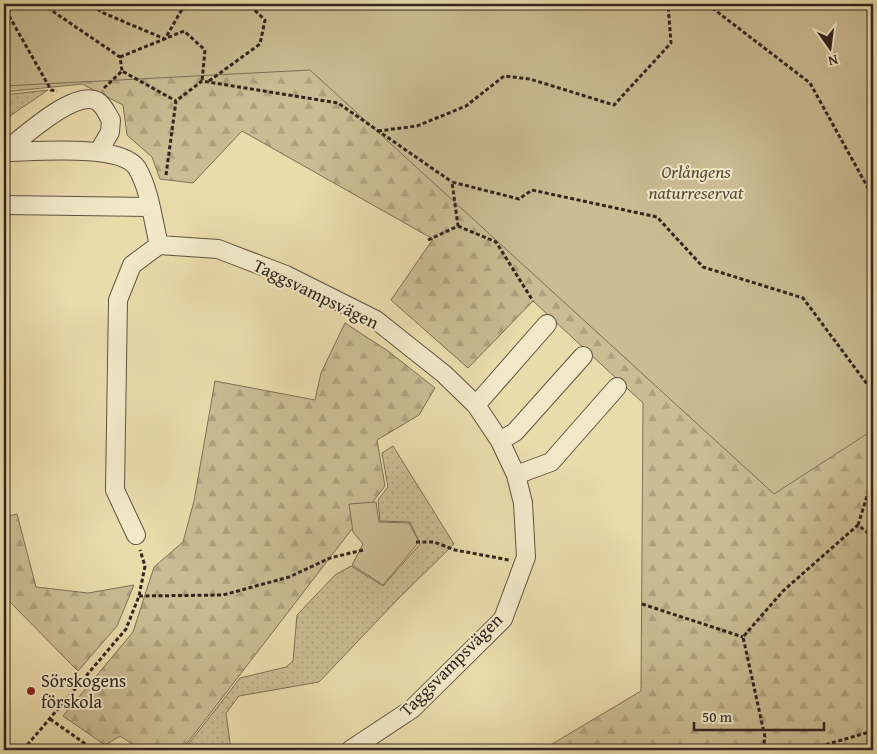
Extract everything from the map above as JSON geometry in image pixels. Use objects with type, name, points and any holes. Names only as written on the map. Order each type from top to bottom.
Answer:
[{"type":"street","points":[[4,152],[66,105],[85,99],[97,101],[111,120],[110,132],[99,151]]},
{"type":"street","points":[[4,152],[99,151],[123,156],[136,167],[150,207],[159,245],[132,265],[118,300],[115,490],[136,535]]},
{"type":"street","points":[[4,206],[150,207]]},
{"type":"street","name":"Taggsvampsvägen","points":[[159,245],[218,249],[286,275],[384,326],[444,374],[476,405],[500,442],[516,475],[522,503],[526,558],[503,619],[412,709],[350,750]]},
{"type":"street","points":[[476,405],[547,324]]},
{"type":"street","points":[[500,442],[515,432],[583,356]]},
{"type":"street","points":[[516,475],[551,462],[617,388]]},
{"type":"path","points":[[8,14],[12,4]]},
{"type":"path","points":[[42,4],[120,57],[122,71]]},
{"type":"path","points":[[93,4],[101,12],[165,39]]},
{"type":"path","points":[[165,39],[185,4]]},
{"type":"path","points":[[209,82],[260,44],[265,20],[248,4]]},
{"type":"path","points":[[378,131],[417,126],[466,106],[504,76],[530,79],[614,105],[671,44],[668,4]]},
{"type":"path","points":[[706,4],[810,83],[873,197]]},
{"type":"path","points":[[4,7],[51,90],[60,92]]},
{"type":"path","points":[[120,57],[184,32],[204,50],[202,81]]},
{"type":"path","points":[[102,90],[122,71]]},
{"type":"path","points":[[122,71],[176,101]]},
{"type":"path","points":[[166,175],[176,101],[202,81],[338,104],[452,182],[519,199],[532,190],[657,217],[703,267],[803,298],[873,392]]},
{"type":"path","points":[[452,182],[458,226]]},
{"type":"path","points":[[428,240],[458,226],[496,242],[533,301]]},
{"type":"path","points":[[743,637],[783,591],[858,526],[873,477]]},
{"type":"path","points":[[858,526],[873,537]]},
{"type":"path","points":[[23,750],[126,628],[140,596],[144,566],[136,535]]},
{"type":"path","points":[[416,542],[434,542],[455,550],[524,563]]},
{"type":"path","points":[[140,596],[223,595],[289,577],[330,558],[363,550]]},
{"type":"path","points":[[642,604],[743,637]]},
{"type":"path","points":[[743,637],[766,737],[763,750]]},
{"type":"path","points":[[50,719],[94,750]]},
{"type":"path","points":[[807,750],[873,731]]},
{"type":"green space","name":"Orlångens naturreservat","points":[[4,4],[873,4],[873,750],[542,750],[641,691],[643,403],[533,301],[468,368],[391,300],[433,239],[242,131],[193,183],[160,179],[152,157],[127,135],[123,105],[82,84],[4,92]]},
{"type":"green space","name":"Orlångens naturreservat","points":[[4,4],[873,4],[873,430],[774,494],[310,70],[4,86]]},
{"type":"green space","points":[[48,90],[4,120],[4,95]]},
{"type":"green space","points":[[345,323],[388,351],[435,388],[419,415],[377,440],[385,486],[182,750],[141,750],[120,736],[105,745],[63,716],[133,632],[154,567],[183,542],[194,501],[215,381],[315,400],[321,373]]},
{"type":"green space","points":[[393,446],[454,544],[397,600],[319,682],[239,696],[226,713],[231,750],[184,750],[240,678],[286,667],[293,661],[297,615],[335,575],[351,566],[383,586],[420,544],[410,522],[380,521],[378,500],[388,487],[382,453]]},
{"type":"green space","points":[[376,502],[379,522],[409,523],[419,542],[383,585],[352,565],[363,544],[353,532],[349,504]]},
{"type":"green space","points":[[17,514],[36,587],[88,593],[134,585],[117,626],[78,671],[7,599],[4,577],[4,517]]},
{"type":"place","name":"Sörskogens förskola","points":[[31,691]]}]
